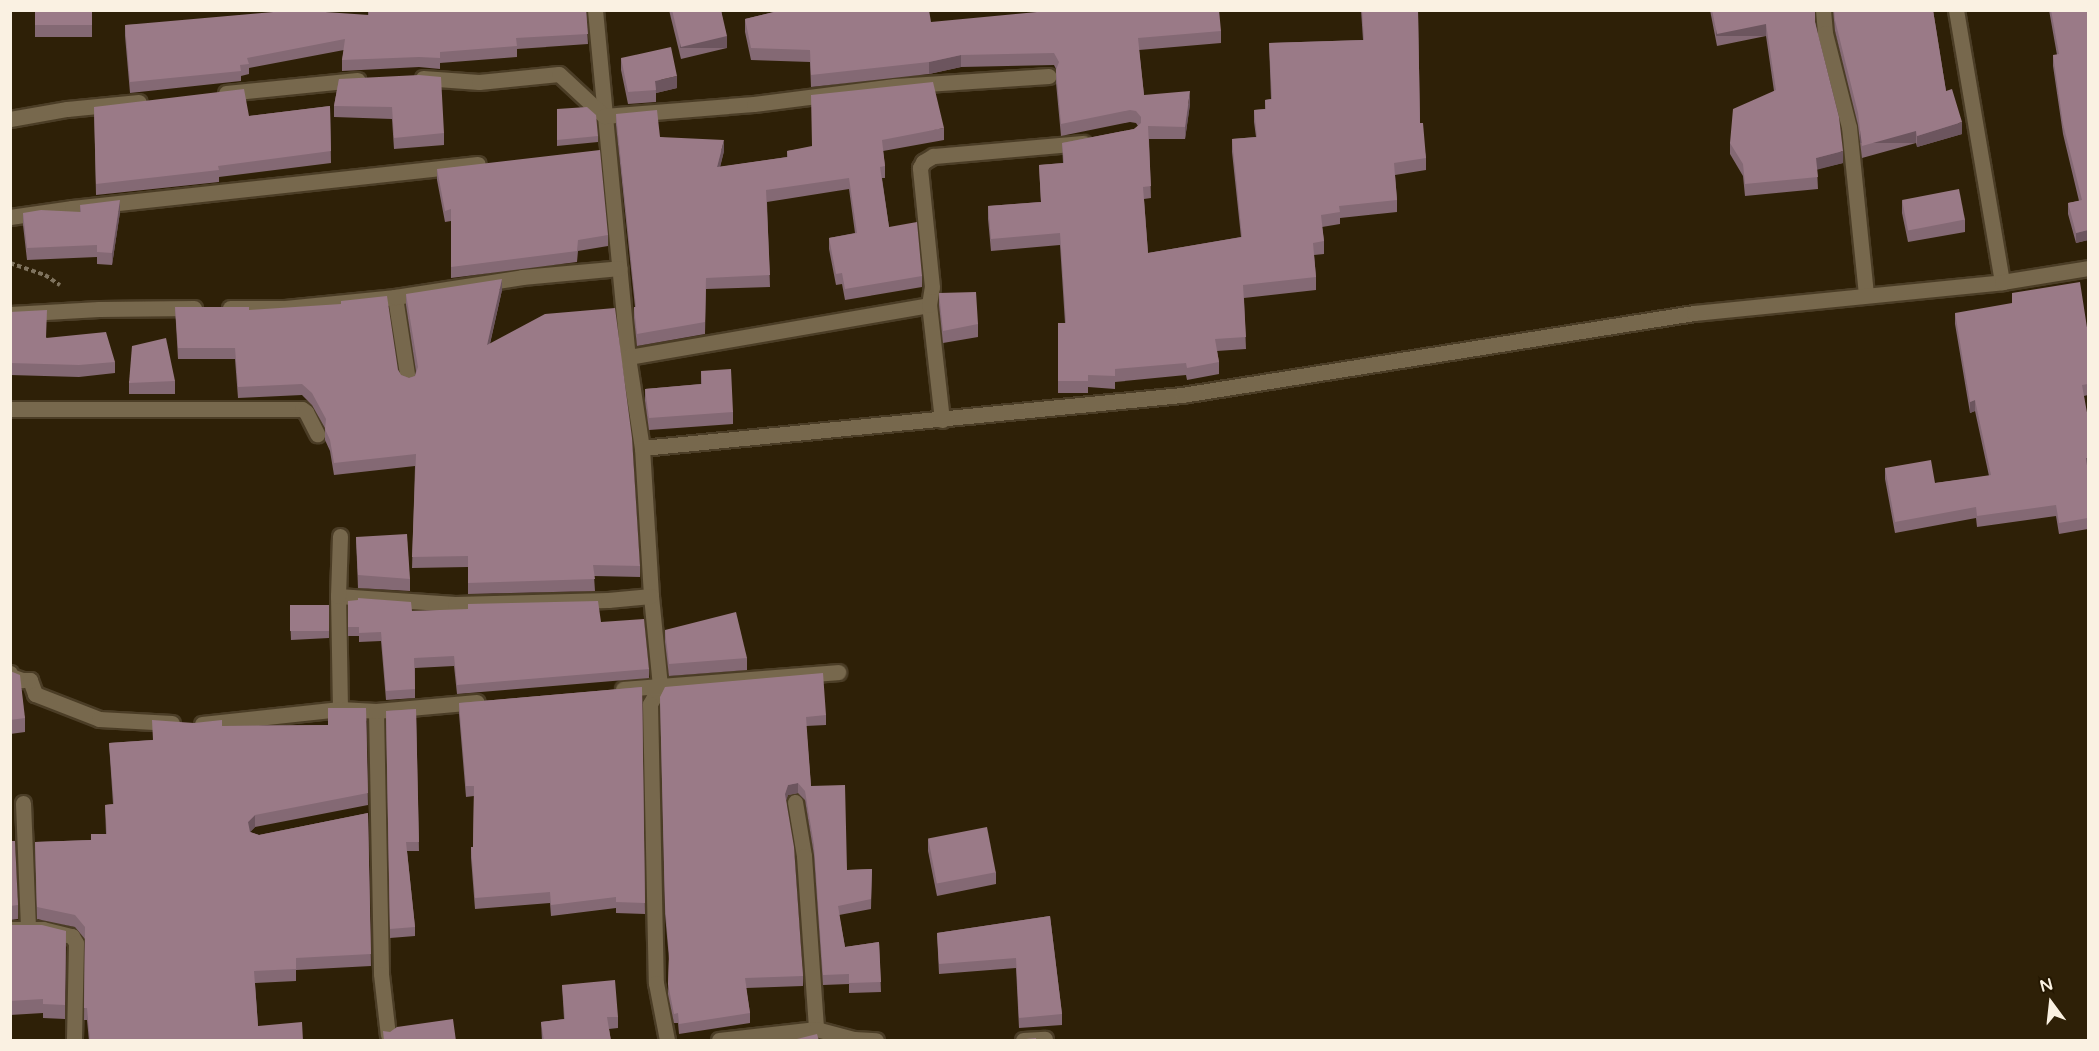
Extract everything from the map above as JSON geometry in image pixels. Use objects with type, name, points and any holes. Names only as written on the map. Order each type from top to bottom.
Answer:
[{"type":"street","points":[[595,10],[604,116],[601,151],[620,268],[628,357],[642,448],[651,596],[660,686],[650,704],[656,983],[667,1041]]},
{"type":"street","points":[[1823,10],[1825,33],[1849,126],[1866,295]]},
{"type":"street","points":[[1956,10],[2002,282]]},
{"type":"street","points":[[409,78],[480,82],[559,74],[604,116],[754,104],[895,86],[1049,76]]},
{"type":"street","points":[[214,95],[369,79]]},
{"type":"street","points":[[10,119],[67,109],[158,100]]},
{"type":"street","points":[[942,420],[929,305],[932,287],[920,168],[923,162],[933,156],[1095,141]]},
{"type":"street","points":[[10,217],[101,204],[488,163]]},
{"type":"street","points":[[10,314],[99,309],[285,308],[395,297],[522,277],[620,268]]},
{"type":"street","points":[[642,448],[1182,395],[1694,313],[2002,282],[2088,268]]},
{"type":"street","points":[[395,297],[408,380]]},
{"type":"street","points":[[628,357],[929,305]]},
{"type":"street","points":[[10,409],[302,409],[306,412],[317,434]]},
{"type":"street","points":[[340,536],[338,596],[340,709]]},
{"type":"street","points":[[338,596],[455,604],[608,600],[651,596]]},
{"type":"street","points":[[10,672],[11,676],[30,680],[35,694],[99,719],[194,724],[340,709],[376,711],[495,701]]},
{"type":"street","points":[[613,690],[838,672]]},
{"type":"street","points":[[376,711],[380,813],[381,963],[388,1035]]},
{"type":"street","points":[[795,802],[804,856],[816,1029]]},
{"type":"street","points":[[23,803],[28,928]]},
{"type":"street","points":[[358,817],[380,813]]},
{"type":"street","points":[[10,929],[28,928],[72,936],[76,943],[74,1041]]},
{"type":"street","points":[[719,1041],[816,1029],[854,1039],[876,1041]]},
{"type":"street","points":[[1023,1041],[1045,1039]]},
{"type":"building","points":[[35,10],[92,10],[92,25],[35,25]]},
{"type":"building","points":[[296,10],[369,15],[369,10],[586,10],[588,34],[516,38],[517,46],[440,52],[440,58],[342,60],[345,39],[247,58],[249,64],[240,65],[241,71],[130,82],[125,25]]},
{"type":"building","points":[[672,10],[721,10],[727,36],[681,47]]},
{"type":"building","points":[[774,10],[929,10],[931,22],[1058,10],[1219,10],[1221,31],[1138,38],[1144,95],[1190,91],[1185,127],[1148,126],[1151,186],[1143,187],[1148,253],[1242,237],[1232,139],[1257,137],[1254,110],[1266,109],[1265,100],[1272,99],[1269,43],[1364,40],[1362,10],[1418,10],[1420,123],[1423,123],[1426,158],[1394,163],[1397,200],[1339,206],[1340,212],[1321,215],[1324,241],[1313,243],[1316,277],[1243,285],[1246,337],[1215,339],[1219,362],[1187,368],[1186,363],[1115,369],[1115,376],[1088,375],[1088,381],[1058,381],[1058,323],[1066,323],[1060,233],[991,239],[988,206],[1041,202],[1039,165],[1064,163],[1062,143],[1134,129],[1141,123],[1141,117],[1136,111],[1130,110],[1061,124],[1056,70],[1059,62],[1054,53],[961,55],[929,62],[811,75],[810,50],[751,48],[745,19],[774,12]]},
{"type":"building","points":[[1712,10],[1815,10],[1815,22],[1839,117],[1843,151],[1816,158],[1818,177],[1745,184],[1743,164],[1730,143],[1733,109],[1776,90],[1766,24],[1717,34]]},
{"type":"building","points":[[1834,10],[1933,10],[1946,91],[1952,89],[1962,122],[1917,136],[1916,131],[1862,146],[1858,113]]},
{"type":"building","points":[[2051,10],[2088,10],[2088,230],[2076,233],[2068,203],[2082,200],[2063,124],[2053,55],[2059,54]]},
{"type":"building","points":[[671,47],[677,76],[655,81],[656,90],[628,92],[621,58]]},
{"type":"building","points":[[419,75],[441,77],[444,133],[394,138],[392,107],[334,106],[339,79]]},
{"type":"building","points":[[933,82],[944,128],[882,140],[885,166],[880,167],[889,227],[917,222],[922,276],[845,289],[842,273],[836,274],[829,238],[857,233],[849,178],[766,190],[770,275],[706,278],[705,322],[637,334],[616,114],[657,110],[660,137],[724,140],[717,167],[788,157],[787,151],[812,146],[811,95]]},
{"type":"building","points":[[244,89],[249,116],[330,106],[331,151],[218,166],[219,170],[96,184],[94,107]]},
{"type":"building","points":[[587,107],[596,115],[598,136],[557,140],[557,109]]},
{"type":"building","points":[[600,150],[608,235],[578,240],[577,251],[451,267],[451,209],[445,211],[437,169]]},
{"type":"building","points":[[1959,189],[1965,219],[1908,230],[1902,200]]},
{"type":"building","points":[[120,200],[112,253],[97,252],[97,245],[27,248],[23,213],[41,210],[81,212],[80,205]]},
{"type":"building","points":[[502,279],[487,345],[545,314],[615,308],[632,438],[640,566],[593,565],[595,579],[468,583],[468,556],[412,557],[416,454],[334,463],[330,440],[325,429],[326,419],[312,393],[302,384],[238,387],[235,348],[178,348],[175,307],[249,307],[249,310],[341,304],[341,301],[387,296],[398,370],[401,375],[409,378],[415,376],[418,367],[406,294]]},
{"type":"building","points":[[2080,282],[2088,334],[2088,384],[2082,385],[2088,418],[2088,458],[2086,458],[2088,518],[2059,523],[2056,505],[1977,516],[1976,507],[1895,522],[1885,468],[1931,460],[1935,483],[1991,475],[1975,400],[1970,402],[1955,313],[2012,303],[2012,293]]},
{"type":"building","points":[[976,292],[978,324],[943,331],[939,293]]},
{"type":"building","points":[[47,310],[46,338],[106,332],[115,362],[79,365],[10,363],[10,312]]},
{"type":"building","points":[[166,338],[175,381],[129,383],[132,346]]},
{"type":"building","points":[[731,369],[733,412],[649,418],[645,389],[702,384],[701,371]]},
{"type":"building","points":[[407,534],[410,579],[358,575],[356,537]]},
{"type":"building","points":[[358,598],[411,602],[412,611],[468,609],[468,604],[598,601],[601,622],[644,619],[649,669],[457,685],[454,656],[414,658],[415,689],[386,691],[381,632],[359,633],[359,627],[348,627],[348,601],[358,600]]},
{"type":"building","points":[[290,605],[329,605],[329,631],[290,631]]},
{"type":"building","points":[[736,612],[747,658],[669,664],[665,630]]},
{"type":"building","points":[[10,671],[20,675],[25,718],[10,720]]},
{"type":"building","points":[[823,673],[826,715],[806,717],[811,786],[845,785],[847,870],[872,869],[871,899],[838,906],[845,947],[879,942],[881,982],[849,983],[849,974],[823,975],[814,845],[805,791],[798,783],[788,785],[785,794],[794,847],[803,976],[745,978],[750,1013],[679,1024],[678,1013],[674,1014],[668,984],[669,953],[665,904],[660,697],[665,687]]},
{"type":"building","points":[[642,687],[645,903],[616,902],[616,897],[551,905],[550,892],[475,898],[471,847],[473,847],[474,786],[466,786],[459,703]]},
{"type":"building","points":[[328,708],[366,708],[368,793],[255,815],[248,822],[250,832],[259,835],[368,813],[371,954],[296,958],[296,969],[254,971],[258,1026],[302,1022],[303,1041],[90,1041],[87,1008],[84,1008],[85,927],[75,915],[37,907],[35,842],[91,840],[91,834],[107,834],[105,805],[114,804],[109,743],[153,740],[152,720],[194,723],[222,720],[222,726],[328,725]]},
{"type":"building","points":[[416,709],[419,842],[406,842],[415,927],[390,929],[386,711]]},
{"type":"building","points":[[987,827],[996,872],[937,884],[928,838]]},
{"type":"building","points":[[10,837],[11,841],[15,841],[18,905],[10,906]]},
{"type":"building","points":[[1050,916],[1062,1014],[1019,1018],[1016,958],[939,964],[937,933]]},
{"type":"building","points":[[10,925],[42,925],[66,931],[65,1005],[43,1004],[43,999],[10,1001]]},
{"type":"building","points":[[615,980],[618,1017],[607,1017],[611,1041],[544,1041],[541,1022],[565,1019],[562,985]]},
{"type":"building","points":[[453,1019],[456,1041],[384,1041],[383,1031],[390,1032],[397,1027]]},
{"type":"building","points":[[817,1034],[819,1041],[789,1041]]},
{"type":"building","points":[[1036,1038],[1036,1041],[1007,1041]]}]
